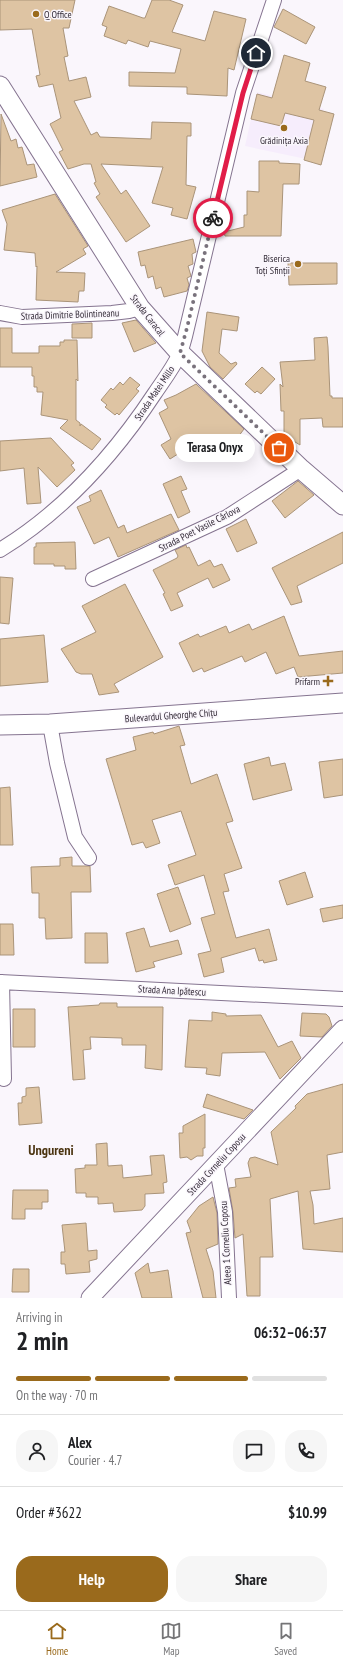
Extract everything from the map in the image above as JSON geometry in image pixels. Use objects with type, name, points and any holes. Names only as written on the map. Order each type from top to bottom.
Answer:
[{"type":"main road","name":"Strada Caracal","points":[[0,86],[140,308],[180,353],[301,469],[343,505]]},
{"type":"main road","name":"Bulevardul Gheorghe Chițu","points":[[0,725],[50,724],[343,703]]},
{"type":"street","name":"Strada Matei Millo","points":[[0,550],[15,541],[61,505],[96,471],[141,413],[180,353],[243,93],[274,0]]},
{"type":"street","name":"Strada Dimitrie Bolintineanu","points":[[0,313],[22,317],[60,316],[112,313],[140,308]]},
{"type":"street","name":"Strada Poet Vasile Cârlova","points":[[93,579],[227,517],[301,469]]},
{"type":"street","points":[[50,724],[57,763],[75,837],[88,858]]},
{"type":"street","points":[[1,982],[4,1080]]},
{"type":"street","name":"Strada Ana Ipătescu","points":[[1,982],[343,999]]},
{"type":"street","name":"Strada Corneliu Coposu","points":[[90,1298],[343,1029]]},
{"type":"street","name":"Aleea 1 Corneliu Coposu","points":[[216,1164],[225,1212],[229,1298]]},
{"type":"shaded area","name":"Grădinița Axia","points":[[257,92],[324,109],[311,160],[245,146]]},
{"type":"building","points":[[0,0],[75,0],[69,28],[63,28],[68,56],[64,57],[69,81],[86,77],[91,97],[74,101],[91,135],[97,132],[100,137],[151,139],[152,122],[191,123],[191,136],[187,136],[186,185],[196,187],[187,219],[171,215],[173,208],[152,203],[163,167],[101,164],[121,194],[126,190],[150,226],[126,242],[96,197],[100,194],[94,183],[96,182],[91,164],[84,164],[68,169],[59,152],[63,150],[50,124],[61,118],[53,84],[39,87],[36,76],[40,75],[32,29],[0,30]]},
{"type":"building","points":[[152,0],[169,0],[183,5],[172,32],[205,41],[214,11],[246,19],[234,70],[228,68],[227,96],[187,94],[187,87],[129,86],[129,72],[175,73],[181,49],[150,41],[148,47],[128,40],[126,44],[104,36],[107,27],[102,25],[109,6],[145,18]]},
{"type":"building","points":[[283,9],[315,27],[306,44],[274,27]]},
{"type":"building","points":[[284,55],[310,63],[305,81],[326,87],[319,110],[334,114],[321,165],[304,160],[314,120],[285,113],[281,126],[251,119],[257,94],[272,98]]},
{"type":"building","points":[[1,114],[11,141],[16,139],[18,148],[22,147],[27,165],[34,164],[37,177],[0,186]]},
{"type":"building","points":[[259,161],[279,161],[279,163],[300,164],[299,184],[283,184],[281,236],[225,236],[224,232],[244,227],[244,215],[247,215],[247,191],[259,192]]},
{"type":"building","points":[[55,194],[88,246],[83,249],[86,254],[56,272],[85,273],[84,291],[79,291],[78,302],[36,300],[37,266],[36,267],[35,253],[4,250],[7,224],[2,210]]},
{"type":"building","points":[[193,239],[196,252],[192,254],[193,264],[188,266],[191,276],[187,278],[189,285],[187,291],[164,297],[161,287],[156,289],[153,276],[148,278],[145,265],[141,266],[138,252]]},
{"type":"building","points":[[288,263],[337,263],[337,284],[289,285]]},
{"type":"building","points":[[207,312],[239,317],[237,331],[222,329],[219,353],[231,364],[236,362],[237,364],[223,379],[210,367],[202,351]]},
{"type":"building","points":[[136,320],[156,343],[134,352],[122,323]]},
{"type":"building","points":[[92,323],[92,338],[72,338],[72,324]]},
{"type":"building","points":[[0,328],[12,328],[12,353],[39,353],[39,346],[60,346],[60,342],[64,342],[64,340],[77,340],[78,381],[76,379],[76,420],[80,423],[80,426],[81,424],[101,439],[92,450],[60,428],[68,420],[41,415],[43,392],[37,392],[37,387],[34,387],[32,367],[0,367]]},
{"type":"building","points":[[327,337],[330,396],[332,396],[332,398],[343,398],[343,427],[323,427],[322,418],[300,419],[300,445],[284,435],[284,411],[281,411],[280,384],[283,387],[280,362],[315,360],[314,338]]},
{"type":"building","points":[[262,367],[275,379],[261,394],[257,391],[255,393],[245,384]]},
{"type":"building","points":[[130,377],[140,385],[136,389],[139,391],[119,415],[117,413],[115,415],[105,407],[107,405],[101,400],[111,388],[113,390],[120,382],[123,385]]},
{"type":"building","points":[[196,384],[244,429],[238,437],[239,444],[231,444],[223,454],[203,438],[170,459],[161,445],[171,439],[159,413],[168,408],[164,400]]},
{"type":"building","points":[[51,438],[74,463],[71,465],[75,470],[57,487],[38,467],[41,503],[27,504],[24,468],[0,471],[0,441]]},
{"type":"building","points":[[181,476],[187,489],[181,491],[190,512],[178,518],[163,484]]},
{"type":"building","points":[[298,481],[314,495],[285,518],[272,501]]},
{"type":"building","points":[[101,490],[118,528],[124,525],[127,533],[171,514],[179,530],[118,557],[109,537],[94,544],[77,507],[91,501],[89,496]]},
{"type":"building","points":[[246,519],[257,543],[237,552],[226,529]]},
{"type":"building","points":[[343,532],[343,563],[297,586],[302,602],[291,605],[272,568]]},
{"type":"building","points":[[75,542],[76,569],[65,569],[65,566],[54,566],[54,564],[34,564],[34,547],[36,547],[36,543]]},
{"type":"building","points":[[186,545],[187,548],[189,547],[198,566],[210,560],[214,567],[222,564],[230,580],[213,588],[208,578],[177,593],[183,606],[171,611],[163,594],[165,593],[153,570],[177,558],[178,556],[175,550]]},
{"type":"building","points":[[0,577],[13,578],[9,624],[0,623]]},
{"type":"building","points":[[125,584],[163,657],[114,684],[119,692],[99,695],[92,674],[81,674],[76,672],[61,649],[96,632],[82,606]]},
{"type":"building","points":[[284,616],[299,656],[343,651],[343,673],[298,677],[294,667],[276,674],[266,652],[245,662],[242,656],[204,672],[202,668],[193,672],[179,643],[198,634],[200,637],[226,626],[229,633],[249,624],[252,630]]},
{"type":"building","points":[[44,635],[48,682],[0,686],[0,639]]},
{"type":"building","points":[[179,726],[185,745],[180,746],[191,784],[217,774],[233,821],[226,823],[242,868],[224,874],[229,891],[223,892],[236,938],[269,929],[277,960],[264,963],[263,960],[259,961],[255,948],[221,958],[224,972],[204,977],[198,954],[211,951],[201,918],[215,914],[204,875],[175,885],[168,865],[196,855],[181,811],[152,820],[160,843],[146,848],[143,842],[132,845],[106,759],[136,750],[133,737],[153,732],[154,734]]},
{"type":"building","points":[[269,757],[271,766],[285,763],[292,790],[253,800],[244,764]]},
{"type":"building","points":[[343,759],[343,795],[324,798],[319,762]]},
{"type":"building","points":[[10,787],[13,845],[0,845],[0,788]]},
{"type":"building","points":[[72,857],[72,866],[90,866],[91,892],[71,892],[72,938],[46,939],[45,918],[39,918],[39,893],[32,893],[31,867],[60,866],[60,858]]},
{"type":"building","points":[[305,872],[313,897],[287,905],[279,881]]},
{"type":"building","points":[[178,887],[191,924],[170,932],[157,894]]},
{"type":"building","points":[[343,905],[343,918],[323,922],[320,909]]},
{"type":"building","points":[[0,924],[13,924],[14,955],[0,955]]},
{"type":"building","points":[[144,928],[150,947],[178,940],[182,954],[153,962],[155,967],[136,972],[126,933]]},
{"type":"building","points":[[85,933],[107,933],[108,963],[85,963]]},
{"type":"building","points":[[100,1003],[117,1003],[117,1007],[163,1007],[162,1070],[145,1068],[146,1045],[122,1045],[122,1038],[90,1037],[91,1049],[83,1050],[85,1079],[73,1080],[68,1007],[99,1005]]},
{"type":"building","points":[[13,1009],[35,1009],[35,1047],[13,1047]]},
{"type":"building","points":[[212,1012],[226,1014],[226,1016],[261,1015],[278,1047],[292,1041],[301,1058],[280,1079],[265,1052],[222,1053],[220,1076],[206,1074],[207,1068],[185,1067],[189,1020],[212,1021]]},
{"type":"building","points":[[302,1013],[326,1014],[329,1017],[332,1026],[322,1037],[300,1036]]},
{"type":"building","points":[[343,1084],[343,1152],[327,1155],[330,1189],[310,1191],[313,1205],[314,1224],[343,1218],[343,1252],[303,1249],[298,1191],[270,1199],[273,1257],[260,1257],[260,1296],[247,1296],[243,1234],[235,1238],[229,1188],[236,1187],[235,1179],[251,1177],[248,1163],[250,1158],[255,1157],[278,1165],[271,1132],[296,1108],[295,1106],[307,1094]]},
{"type":"building","points":[[39,1087],[42,1123],[19,1125],[18,1103],[22,1103],[22,1097],[26,1096],[26,1088]]},
{"type":"building","points":[[207,1094],[253,1110],[244,1119],[203,1107]]},
{"type":"building","points":[[205,1114],[205,1148],[203,1148],[203,1156],[197,1156],[191,1160],[187,1157],[180,1158],[179,1133],[183,1133],[183,1126]]},
{"type":"building","points":[[107,1143],[108,1166],[122,1165],[123,1178],[152,1175],[150,1156],[164,1155],[167,1182],[163,1183],[164,1193],[145,1194],[145,1206],[142,1210],[114,1212],[113,1203],[98,1204],[98,1197],[86,1197],[86,1193],[76,1193],[75,1169],[85,1168],[85,1165],[97,1165],[96,1144]]},
{"type":"building","points":[[13,1190],[48,1190],[48,1202],[42,1202],[42,1209],[25,1209],[25,1219],[12,1219]]},
{"type":"building","points":[[213,1197],[217,1213],[218,1244],[206,1249],[213,1271],[216,1298],[203,1298],[186,1233],[191,1232],[187,1221],[199,1206]]},
{"type":"building","points":[[86,1223],[88,1251],[97,1250],[97,1259],[89,1261],[90,1272],[66,1274],[65,1264],[61,1264],[61,1252],[65,1252],[62,1225]]},
{"type":"building","points":[[148,1263],[150,1273],[168,1270],[172,1298],[142,1298],[135,1273]]},
{"type":"building","points":[[13,1269],[29,1269],[29,1292],[12,1292]]},
{"type":"way so far","points":[[213,218],[180,353],[279,448]]},
{"type":"place","name":"Q Office","points":[[36,14]]},
{"type":"place","name":"Grădinița Axia","points":[[284,128]]},
{"type":"place","name":"Biserica Toți Sfinții","points":[[298,264]]},
{"type":"place","name":"Terasa Onyx","points":[[279,448]]},
{"type":"place","name":"Prifarm","points":[[328,681]]},
{"type":"district","name":"Ungureni","points":[[51,1150]]},
{"type":"route","points":[[213,218],[243,93],[256,53]]}]
